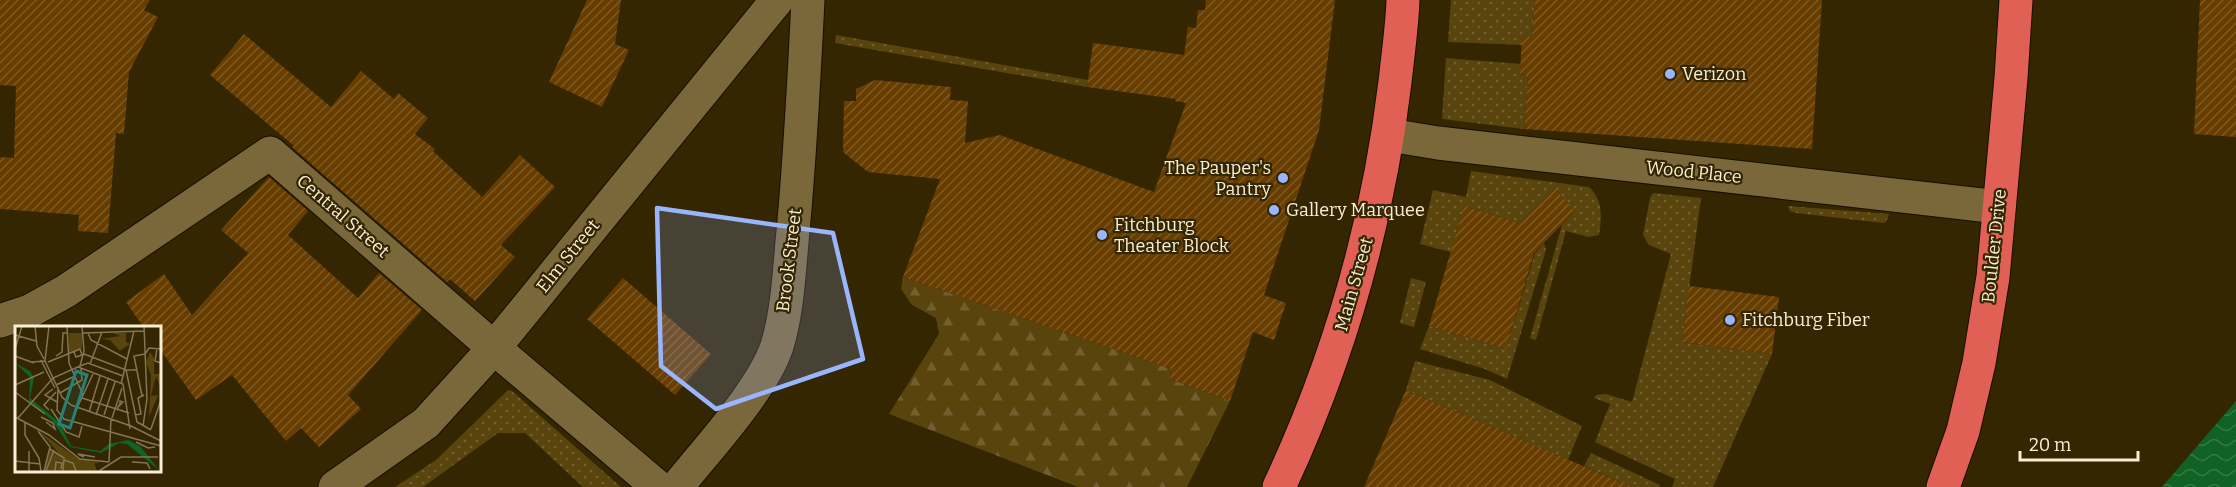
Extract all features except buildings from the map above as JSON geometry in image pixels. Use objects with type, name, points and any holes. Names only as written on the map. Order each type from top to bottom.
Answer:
[{"type":"highway","name":"Main Street","points":[[1279,487],[1294,455],[1344,326],[1365,251],[1389,135],[1403,0]]},
{"type":"highway","name":"Boulder Drive","points":[[1943,487],[1963,431],[1979,363],[1993,277],[2016,0]]},
{"type":"street","name":"Elm Street","points":[[335,487],[426,423],[494,348],[777,0]]},
{"type":"street","name":"Brook Street","points":[[677,487],[757,386],[777,347],[784,312],[795,212],[804,111],[808,0]]},
{"type":"street","name":"Wood Place","points":[[1389,135],[1438,143],[1999,207]]},
{"type":"street","name":"Central Street","points":[[0,321],[30,311],[66,291],[270,153],[658,487]]},
{"type":"highlighted area","points":[[657,208],[833,233],[863,359],[716,409],[661,366]]},
{"type":"green space","points":[[1451,0],[1535,0],[1532,37],[1522,45],[1448,42]]},
{"type":"green space","points":[[836,35],[1088,80],[1087,87],[835,43]]},
{"type":"green space","points":[[1446,58],[1521,64],[1520,74],[1528,75],[1524,129],[1442,119]]},
{"type":"green space","points":[[1471,171],[1589,187],[1597,197],[1601,215],[1599,235],[1588,237],[1566,231],[1536,340],[1530,338],[1562,225],[1574,212],[1555,189],[1520,223],[1464,206],[1451,252],[1420,244],[1433,190],[1466,197]]},
{"type":"green space","points":[[1653,193],[1701,198],[1682,342],[1772,354],[1713,487],[1672,487],[1675,479],[1595,442],[1610,404],[1594,398],[1596,395],[1606,394],[1632,402],[1671,254],[1649,245],[1643,235]]},
{"type":"green space","points":[[1788,206],[1889,214],[1886,222],[1883,223],[1796,213],[1790,211]]},
{"type":"green space","points":[[1544,243],[1546,250],[1507,379],[1485,369],[1420,349],[1429,326],[1506,349],[1535,253]]},
{"type":"green space","points":[[903,277],[1171,369],[1170,379],[1230,401],[1187,487],[1078,487],[889,414],[939,334],[936,318],[912,305],[901,289]]},
{"type":"green space","points":[[1411,278],[1426,282],[1414,327],[1400,323]]},
{"type":"green space","points":[[1415,361],[1490,380],[1582,426],[1568,460],[1406,390]]},
{"type":"green space","points":[[508,390],[512,391],[621,487],[583,487],[525,433],[498,433],[423,487],[395,487],[436,460]]},
{"type":"green space","points":[[1591,453],[1660,485],[1659,487],[1632,487],[1584,466]]},
{"type":"water","points":[[2236,401],[2236,487],[2162,487]]},
{"type":"place","name":"Verizon","points":[[1670,74]]},
{"type":"place","name":"The Pauper's Pantry","points":[[1283,178]]},
{"type":"place","name":"Gallery Marquee","points":[[1274,210]]},
{"type":"place","name":"Fitchburg Theater Block","points":[[1102,235]]},
{"type":"place","name":"Fitchburg Fiber","points":[[1730,320]]}]
